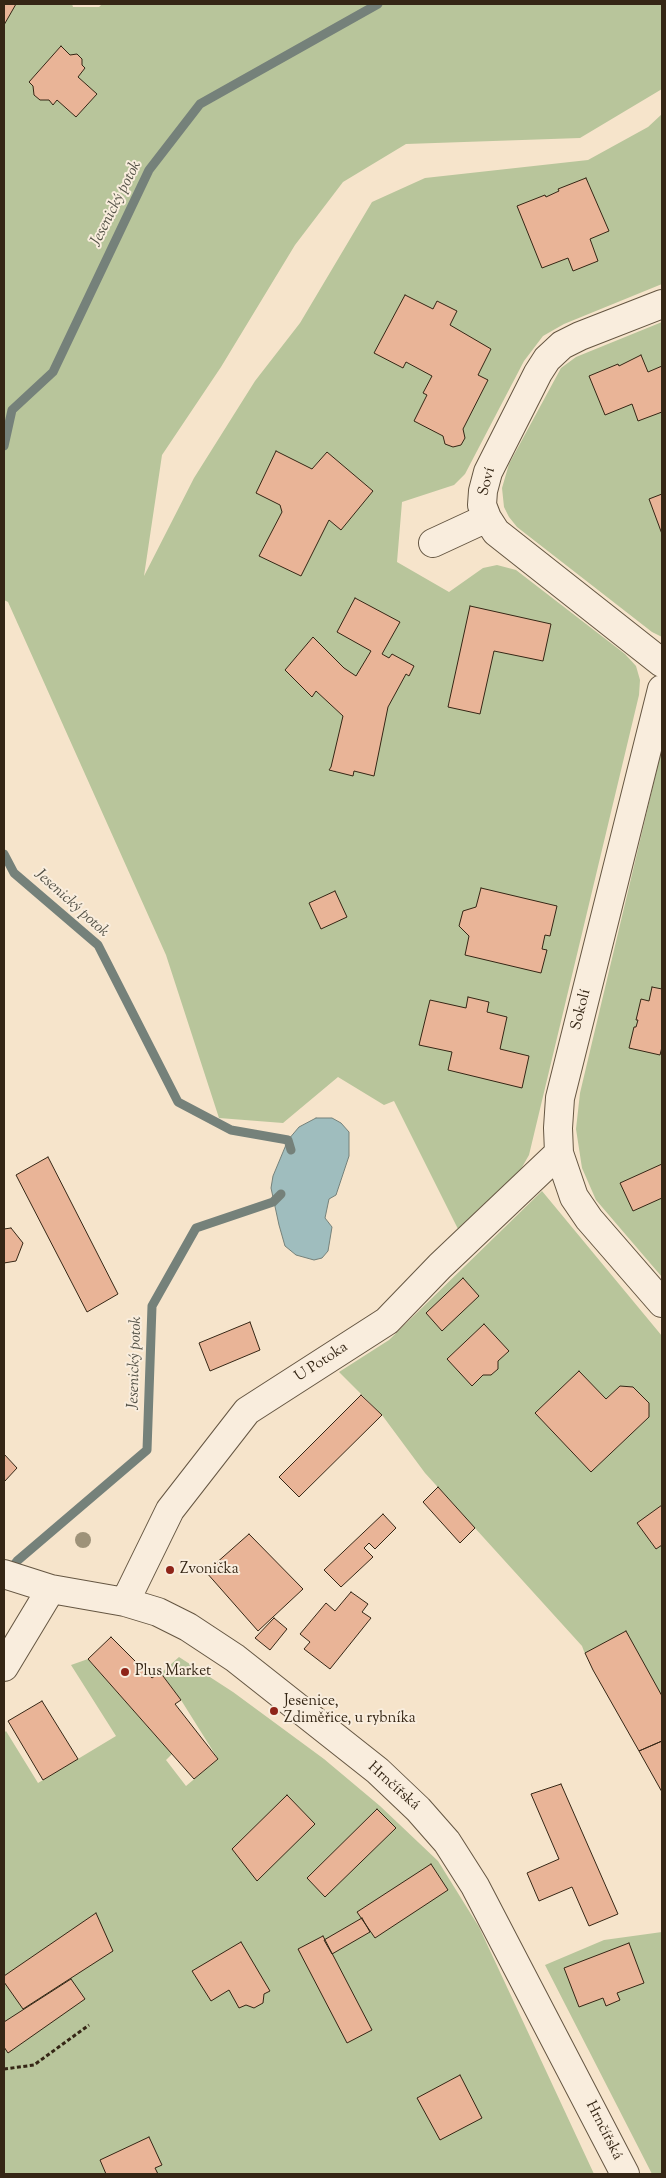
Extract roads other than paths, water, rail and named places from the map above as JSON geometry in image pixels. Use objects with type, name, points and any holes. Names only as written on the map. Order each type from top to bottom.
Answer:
[{"type":"street","name":"Soví","points":[[662,304],[562,344],[547,359],[488,472],[482,491],[482,505],[486,518],[496,532],[662,663]]},
{"type":"street","points":[[432,543],[486,518]]},
{"type":"street","name":"Sokolí","points":[[662,689],[560,1098],[558,1128],[558,1153],[574,1196],[588,1219],[662,1303]]},
{"type":"street","name":"U Potoka","points":[[125,1602],[170,1510],[247,1411],[386,1321],[558,1153]]},
{"type":"street","name":"Hrnčířská","points":[[14,1578],[52,1589],[125,1602],[158,1612],[173,1619],[236,1658],[378,1771],[418,1809],[447,1842],[475,1886],[625,2174]]},
{"type":"street","points":[[4,1667],[52,1589]]},
{"type":"water","points":[[316,1118],[332,1118],[341,1123],[349,1132],[349,1156],[336,1195],[329,1199],[325,1218],[332,1227],[328,1251],[322,1258],[314,1260],[296,1255],[285,1246],[271,1188],[273,1176],[288,1140],[299,1127]]},
{"type":"waterway","name":"Jesenický potok","points":[[4,446],[12,410],[53,372],[149,170],[200,104],[378,4]]},
{"type":"waterway","name":"Jesenický potok","points":[[4,854],[14,873],[98,945],[178,1102],[231,1130],[288,1140],[291,1150]]},
{"type":"waterway","name":"Jesenický potok","points":[[8,1572],[17,1561],[147,1450],[152,1306],[196,1228],[273,1202],[281,1194]]},
{"type":"place","name":"Zvonička","points":[[170,1570]]},
{"type":"place","name":"Plus Market","points":[[125,1672]]},
{"type":"place","name":"Jesenice, Zdiměřice, u rybníka","points":[[274,1711]]}]
